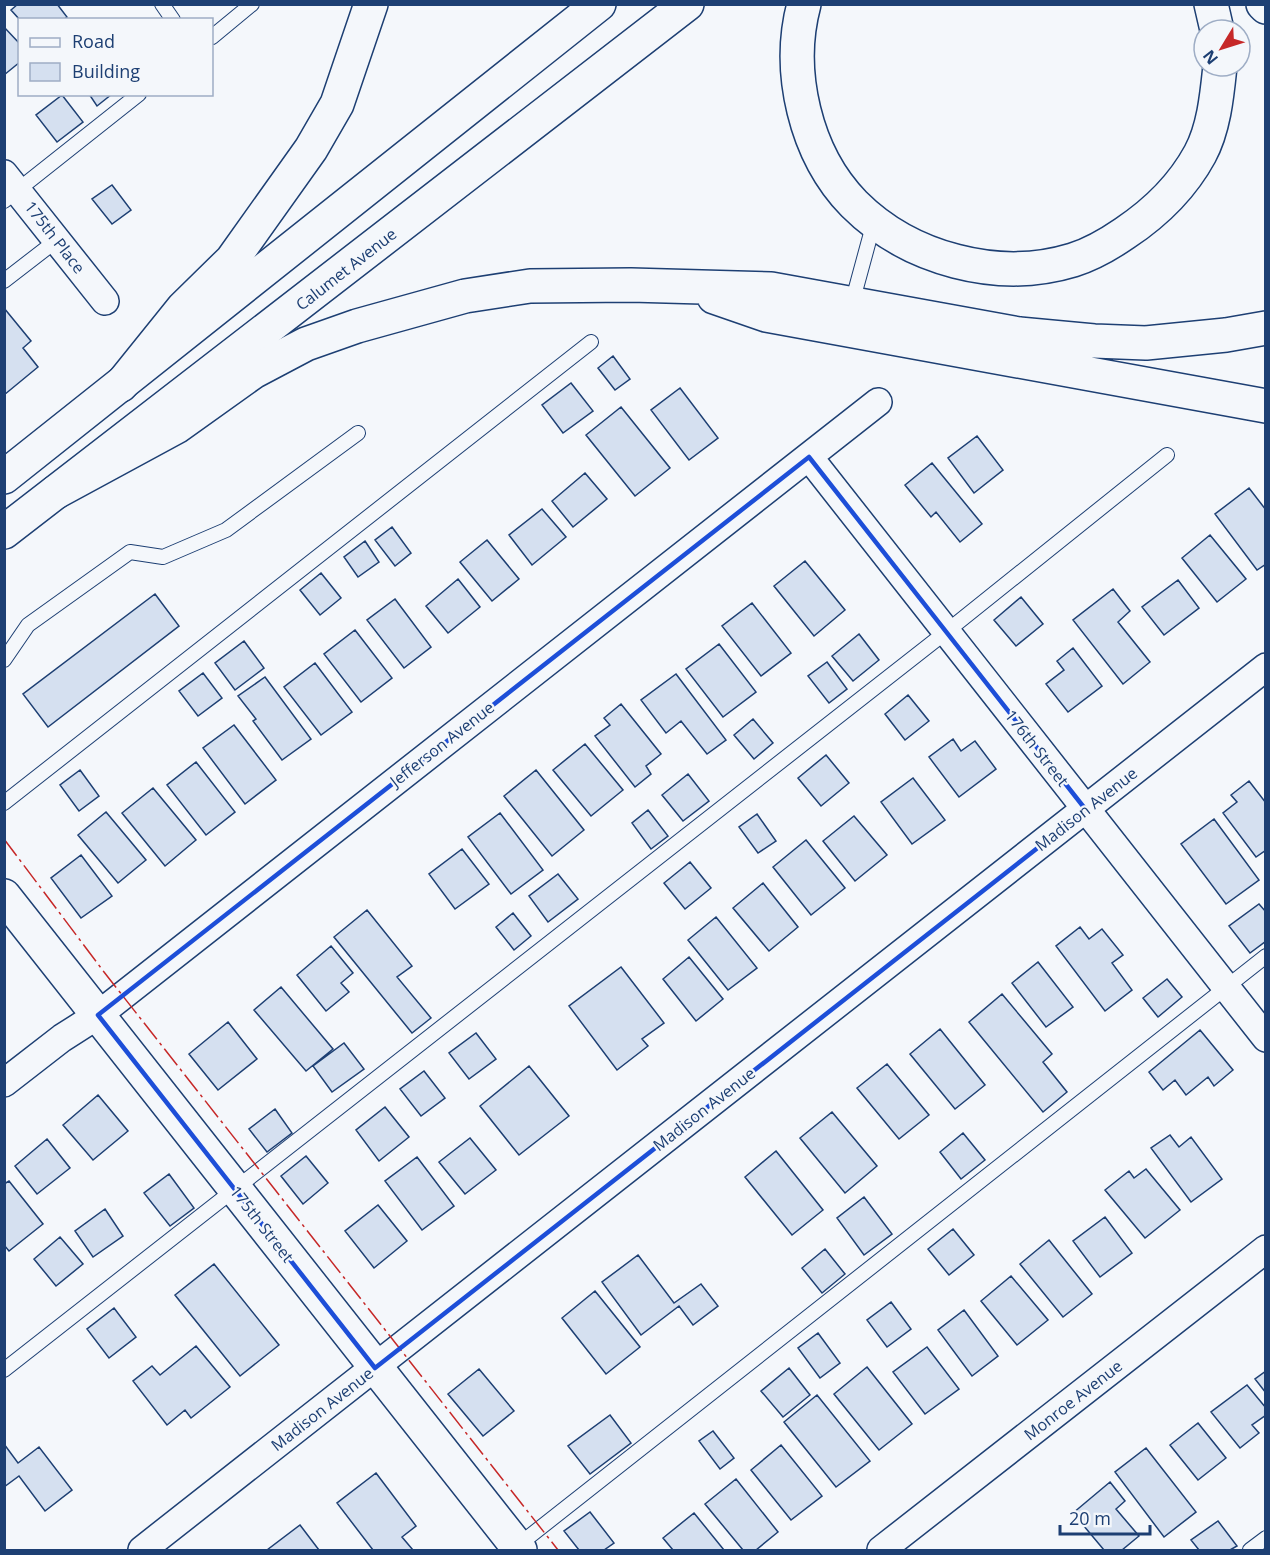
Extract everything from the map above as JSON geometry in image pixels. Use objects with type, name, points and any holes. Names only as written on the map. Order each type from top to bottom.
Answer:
[{"type":"main road","points":[[121,385],[183,308],[232,260],[311,149],[337,104],[371,4]]},
{"type":"main road","points":[[4,477],[599,4]]},
{"type":"main road","name":"Calumet Avenue","points":[[4,532],[687,4]]},
{"type":"main road","points":[[804,4],[800,22],[798,70],[801,97],[813,141],[838,184],[854,204],[875,221],[918,249],[942,258],[987,268],[1049,266],[1073,260],[1094,251],[1135,226],[1158,208],[1176,189],[1200,154],[1214,111],[1218,78]]},
{"type":"main road","points":[[56,492],[176,427],[253,372],[306,344],[357,326],[465,296],[530,286],[631,285],[771,289],[1018,333],[1094,341],[1146,343],[1226,335],[1266,328]]},
{"type":"main road","points":[[690,288],[766,315],[1266,406]]},
{"type":"main road","name":"175th Street","points":[[4,896],[516,1549]]},
{"type":"street","name":"175th Place","points":[[9,188],[57,240],[105,301]]},
{"type":"street","name":"Jefferson Avenue","points":[[4,1083],[62,1038],[98,1015],[878,402]]},
{"type":"street","name":"176th Street","points":[[809,457],[1266,1038]]},
{"type":"street","name":"Madison Avenue","points":[[142,1551],[1266,667]]},
{"type":"street","name":"Monroe Avenue","points":[[881,1551],[1266,1249]]},
{"type":"lane","points":[[162,4],[172,18]]},
{"type":"lane","points":[[213,36],[252,4]]},
{"type":"lane","points":[[9,188],[136,96]]},
{"type":"lane","points":[[852,303],[875,221]]},
{"type":"lane","points":[[4,281],[57,240]]},
{"type":"lane","points":[[4,803],[591,342]]},
{"type":"lane","points":[[4,660],[28,626],[130,552],[163,557],[226,530],[358,433]]},
{"type":"lane","points":[[4,1370],[946,632],[1167,455]]},
{"type":"lane","points":[[516,1549],[1266,956]]},
{"type":"lane","points":[[1250,1551],[1266,1538]]},
{"type":"highlighted area","points":[[809,457],[1086,810],[375,1368],[98,1015]]},
{"type":"building","points":[[18,4],[57,4],[67,17],[18,18],[11,10]]},
{"type":"building","points":[[4,27],[18,42],[18,64],[4,75]]},
{"type":"building","points":[[63,96],[83,122],[57,142],[36,115]]},
{"type":"building","points":[[90,96],[110,96],[97,106]]},
{"type":"building","points":[[112,185],[131,210],[112,224],[92,199]]},
{"type":"building","points":[[4,308],[31,341],[23,348],[38,367],[4,395]]},
{"type":"building","points":[[613,356],[630,379],[615,390],[598,368]]},
{"type":"building","points":[[571,383],[593,411],[563,433],[542,405]]},
{"type":"building","points":[[680,388],[718,438],[689,460],[651,410]]},
{"type":"building","points":[[621,407],[670,468],[635,496],[586,435]]},
{"type":"building","points":[[977,436],[1003,470],[974,493],[948,458]]},
{"type":"building","points":[[932,463],[982,524],[960,542],[936,512],[931,517],[905,485]]},
{"type":"building","points":[[585,473],[607,499],[573,527],[552,501]]},
{"type":"building","points":[[1249,488],[1266,510],[1266,564],[1257,570],[1215,514]]},
{"type":"building","points":[[542,509],[566,537],[532,565],[509,535]]},
{"type":"building","points":[[392,527],[411,553],[395,566],[375,540]]},
{"type":"building","points":[[1210,535],[1246,579],[1217,602],[1182,558]]},
{"type":"building","points":[[487,540],[519,579],[492,601],[460,562]]},
{"type":"building","points":[[365,541],[379,562],[358,577],[344,557]]},
{"type":"building","points":[[805,561],[845,610],[814,636],[774,586]]},
{"type":"building","points":[[321,573],[341,598],[320,615],[300,590]]},
{"type":"building","points":[[458,579],[480,607],[448,633],[426,606]]},
{"type":"building","points":[[1178,580],[1199,608],[1164,635],[1142,607]]},
{"type":"building","points":[[1113,589],[1130,611],[1118,622],[1150,662],[1123,684],[1073,620]]},
{"type":"building","points":[[155,594],[179,626],[48,727],[23,694]]},
{"type":"building","points":[[1021,597],[1043,624],[1016,646],[994,620]]},
{"type":"building","points":[[395,599],[431,647],[404,668],[367,620]]},
{"type":"building","points":[[752,603],[791,653],[761,676],[722,626]]},
{"type":"building","points":[[355,630],[392,678],[361,702],[324,654]]},
{"type":"building","points":[[859,634],[879,660],[853,681],[832,656]]},
{"type":"building","points":[[244,641],[264,668],[235,690],[215,663]]},
{"type":"building","points":[[719,644],[756,692],[723,717],[686,669]]},
{"type":"building","points":[[1073,648],[1102,686],[1068,712],[1046,684],[1064,670],[1057,661]]},
{"type":"building","points":[[827,662],[847,689],[829,703],[808,676]]},
{"type":"building","points":[[315,663],[352,712],[321,735],[284,687]]},
{"type":"building","points":[[203,673],[222,698],[198,716],[179,691]]},
{"type":"building","points":[[676,674],[726,740],[707,754],[681,721],[666,733],[641,700]]},
{"type":"building","points":[[265,677],[311,739],[282,760],[253,721],[256,719],[238,696]]},
{"type":"building","points":[[908,695],[929,721],[905,740],[885,714]]},
{"type":"building","points":[[621,704],[661,754],[646,766],[651,774],[635,787],[595,736],[610,725],[604,718]]},
{"type":"building","points":[[753,719],[773,743],[754,759],[734,735]]},
{"type":"building","points":[[234,725],[276,780],[245,804],[203,748]]},
{"type":"building","points":[[953,739],[961,751],[975,741],[996,769],[959,797],[929,757]]},
{"type":"building","points":[[585,744],[623,790],[591,816],[553,770]]},
{"type":"building","points":[[826,755],[849,783],[821,806],[798,778]]},
{"type":"building","points":[[196,762],[235,812],[206,835],[167,785]]},
{"type":"building","points":[[80,770],[99,796],[79,811],[60,785]]},
{"type":"building","points":[[536,770],[584,830],[552,856],[504,796]]},
{"type":"building","points":[[688,774],[709,801],[683,821],[662,795]]},
{"type":"building","points":[[913,778],[945,820],[912,844],[881,802]]},
{"type":"building","points":[[1249,781],[1266,803],[1266,850],[1256,857],[1223,813],[1237,802],[1231,795]]},
{"type":"building","points":[[153,788],[196,840],[165,866],[122,813]]},
{"type":"building","points":[[648,810],[668,836],[651,849],[632,823]]},
{"type":"building","points":[[106,812],[146,860],[118,883],[78,835]]},
{"type":"building","points":[[500,813],[543,870],[511,894],[468,837]]},
{"type":"building","points":[[757,814],[776,841],[758,853],[739,827]]},
{"type":"building","points":[[854,816],[887,855],[855,881],[823,841]]},
{"type":"building","points":[[1214,819],[1259,880],[1226,904],[1181,844]]},
{"type":"building","points":[[806,840],[845,888],[811,915],[773,867]]},
{"type":"building","points":[[462,849],[489,884],[455,909],[429,874]]},
{"type":"building","points":[[81,855],[112,896],[81,918],[51,878]]},
{"type":"building","points":[[690,862],[711,888],[685,909],[664,883]]},
{"type":"building","points":[[558,874],[578,899],[548,922],[529,896]]},
{"type":"building","points":[[763,883],[798,927],[769,951],[733,908]]},
{"type":"building","points":[[1259,904],[1266,912],[1266,941],[1250,953],[1229,926]]},
{"type":"building","points":[[367,910],[412,966],[397,977],[431,1018],[412,1033],[334,937]]},
{"type":"building","points":[[513,913],[531,936],[514,950],[496,927]]},
{"type":"building","points":[[716,917],[757,968],[728,990],[688,940]]},
{"type":"building","points":[[1080,927],[1089,939],[1102,929],[1123,955],[1112,963],[1132,990],[1105,1011],[1056,946]]},
{"type":"building","points":[[331,946],[353,973],[341,983],[349,992],[326,1011],[297,975]]},
{"type":"building","points":[[689,957],[723,999],[696,1021],[663,979]]},
{"type":"building","points":[[1038,962],[1073,1007],[1046,1027],[1012,983]]},
{"type":"building","points":[[621,967],[664,1023],[642,1039],[648,1046],[617,1070],[569,1006]]},
{"type":"building","points":[[1167,979],[1182,997],[1158,1017],[1143,998]]},
{"type":"building","points":[[281,987],[333,1049],[306,1071],[254,1010]]},
{"type":"building","points":[[1002,994],[1052,1054],[1043,1062],[1067,1092],[1043,1112],[969,1022]]},
{"type":"building","points":[[228,1022],[257,1059],[218,1090],[189,1054]]},
{"type":"building","points":[[940,1029],[985,1085],[955,1109],[910,1054]]},
{"type":"building","points":[[1200,1030],[1233,1070],[1214,1086],[1208,1077],[1186,1095],[1175,1080],[1163,1090],[1149,1072]]},
{"type":"building","points":[[476,1033],[496,1059],[469,1079],[449,1053]]},
{"type":"building","points":[[344,1043],[364,1069],[332,1092],[313,1066]]},
{"type":"building","points":[[887,1064],[929,1115],[899,1139],[857,1088]]},
{"type":"building","points":[[529,1066],[569,1116],[519,1155],[480,1106]]},
{"type":"building","points":[[424,1071],[445,1098],[421,1116],[400,1089]]},
{"type":"building","points":[[98,1095],[128,1131],[93,1160],[63,1125]]},
{"type":"building","points":[[385,1107],[409,1137],[379,1161],[356,1130]]},
{"type":"building","points":[[275,1109],[292,1133],[267,1152],[249,1129]]},
{"type":"building","points":[[832,1112],[877,1166],[845,1193],[800,1138]]},
{"type":"building","points":[[963,1133],[985,1160],[961,1179],[940,1152]]},
{"type":"building","points":[[1170,1135],[1179,1147],[1191,1137],[1222,1179],[1191,1202],[1151,1148]]},
{"type":"building","points":[[470,1138],[496,1170],[465,1194],[439,1162]]},
{"type":"building","points":[[47,1139],[70,1168],[37,1194],[15,1166]]},
{"type":"building","points":[[776,1151],[823,1210],[792,1235],[745,1177]]},
{"type":"building","points":[[306,1156],[328,1183],[303,1204],[281,1176]]},
{"type":"building","points":[[417,1157],[454,1206],[422,1230],[385,1181]]},
{"type":"building","points":[[1146,1169],[1180,1210],[1145,1238],[1105,1190],[1129,1171],[1134,1178]]},
{"type":"building","points":[[169,1174],[194,1208],[170,1226],[144,1193]]},
{"type":"building","points":[[9,1181],[43,1224],[9,1251],[4,1245],[4,1184]]},
{"type":"building","points":[[864,1197],[892,1234],[864,1255],[837,1218]]},
{"type":"building","points":[[378,1205],[407,1241],[374,1268],[345,1231]]},
{"type":"building","points":[[105,1209],[123,1236],[93,1257],[75,1231]]},
{"type":"building","points":[[1105,1217],[1132,1253],[1100,1277],[1073,1241]]},
{"type":"building","points":[[953,1229],[974,1255],[949,1275],[928,1249]]},
{"type":"building","points":[[60,1237],[83,1264],[56,1286],[34,1259]]},
{"type":"building","points":[[1049,1240],[1092,1294],[1063,1317],[1020,1264]]},
{"type":"building","points":[[825,1249],[845,1274],[822,1293],[802,1268]]},
{"type":"building","points":[[638,1255],[674,1303],[701,1284],[718,1306],[693,1325],[679,1306],[641,1335],[602,1282]]},
{"type":"building","points":[[214,1264],[279,1345],[240,1376],[175,1295]]},
{"type":"building","points":[[1011,1276],[1048,1320],[1017,1345],[981,1301]]},
{"type":"building","points":[[595,1291],[640,1347],[606,1374],[562,1318]]},
{"type":"building","points":[[891,1302],[911,1329],[887,1347],[867,1320]]},
{"type":"building","points":[[114,1308],[136,1337],[109,1358],[87,1329]]},
{"type":"building","points":[[964,1310],[998,1356],[972,1376],[938,1330]]},
{"type":"building","points":[[818,1333],[840,1363],[820,1378],[798,1348]]},
{"type":"building","points":[[196,1346],[230,1387],[191,1418],[185,1410],[167,1425],[133,1381],[152,1366],[160,1375]]},
{"type":"building","points":[[927,1347],[959,1389],[925,1414],[893,1372]]},
{"type":"building","points":[[867,1367],[912,1424],[879,1450],[834,1394]]},
{"type":"building","points":[[789,1368],[810,1395],[783,1417],[761,1391]]},
{"type":"building","points":[[479,1369],[514,1411],[483,1436],[448,1394]]},
{"type":"building","points":[[1266,1371],[1266,1393],[1255,1379]]},
{"type":"building","points":[[1247,1385],[1266,1408],[1266,1415],[1252,1425],[1259,1433],[1240,1448],[1211,1412]]},
{"type":"building","points":[[817,1395],[870,1461],[836,1487],[784,1422]]},
{"type":"building","points":[[610,1415],[631,1443],[590,1474],[568,1446]]},
{"type":"building","points":[[1198,1423],[1226,1458],[1198,1480],[1170,1445]]},
{"type":"building","points":[[713,1431],[734,1458],[720,1469],[699,1441]]},
{"type":"building","points":[[4,1444],[18,1463],[39,1447],[72,1490],[45,1511],[19,1476],[4,1487]]},
{"type":"building","points":[[781,1445],[822,1496],[791,1520],[751,1470]]},
{"type":"building","points":[[1146,1448],[1196,1512],[1164,1537],[1115,1472]]},
{"type":"building","points":[[376,1473],[416,1526],[402,1537],[413,1550],[373,1550],[337,1503]]},
{"type":"building","points":[[736,1479],[778,1532],[756,1550],[743,1550],[705,1504]]},
{"type":"building","points":[[1110,1482],[1125,1501],[1116,1509],[1139,1536],[1122,1550],[1104,1550],[1073,1513]]},
{"type":"building","points":[[590,1512],[614,1543],[604,1550],[579,1550],[564,1531]]},
{"type":"building","points":[[694,1513],[724,1550],[673,1550],[663,1538]]},
{"type":"building","points":[[1218,1521],[1237,1546],[1230,1550],[1199,1550],[1191,1540]]},
{"type":"building","points":[[300,1525],[319,1550],[267,1550]]},
{"type":"power","points":[[4,839],[104,972],[558,1550]]}]
